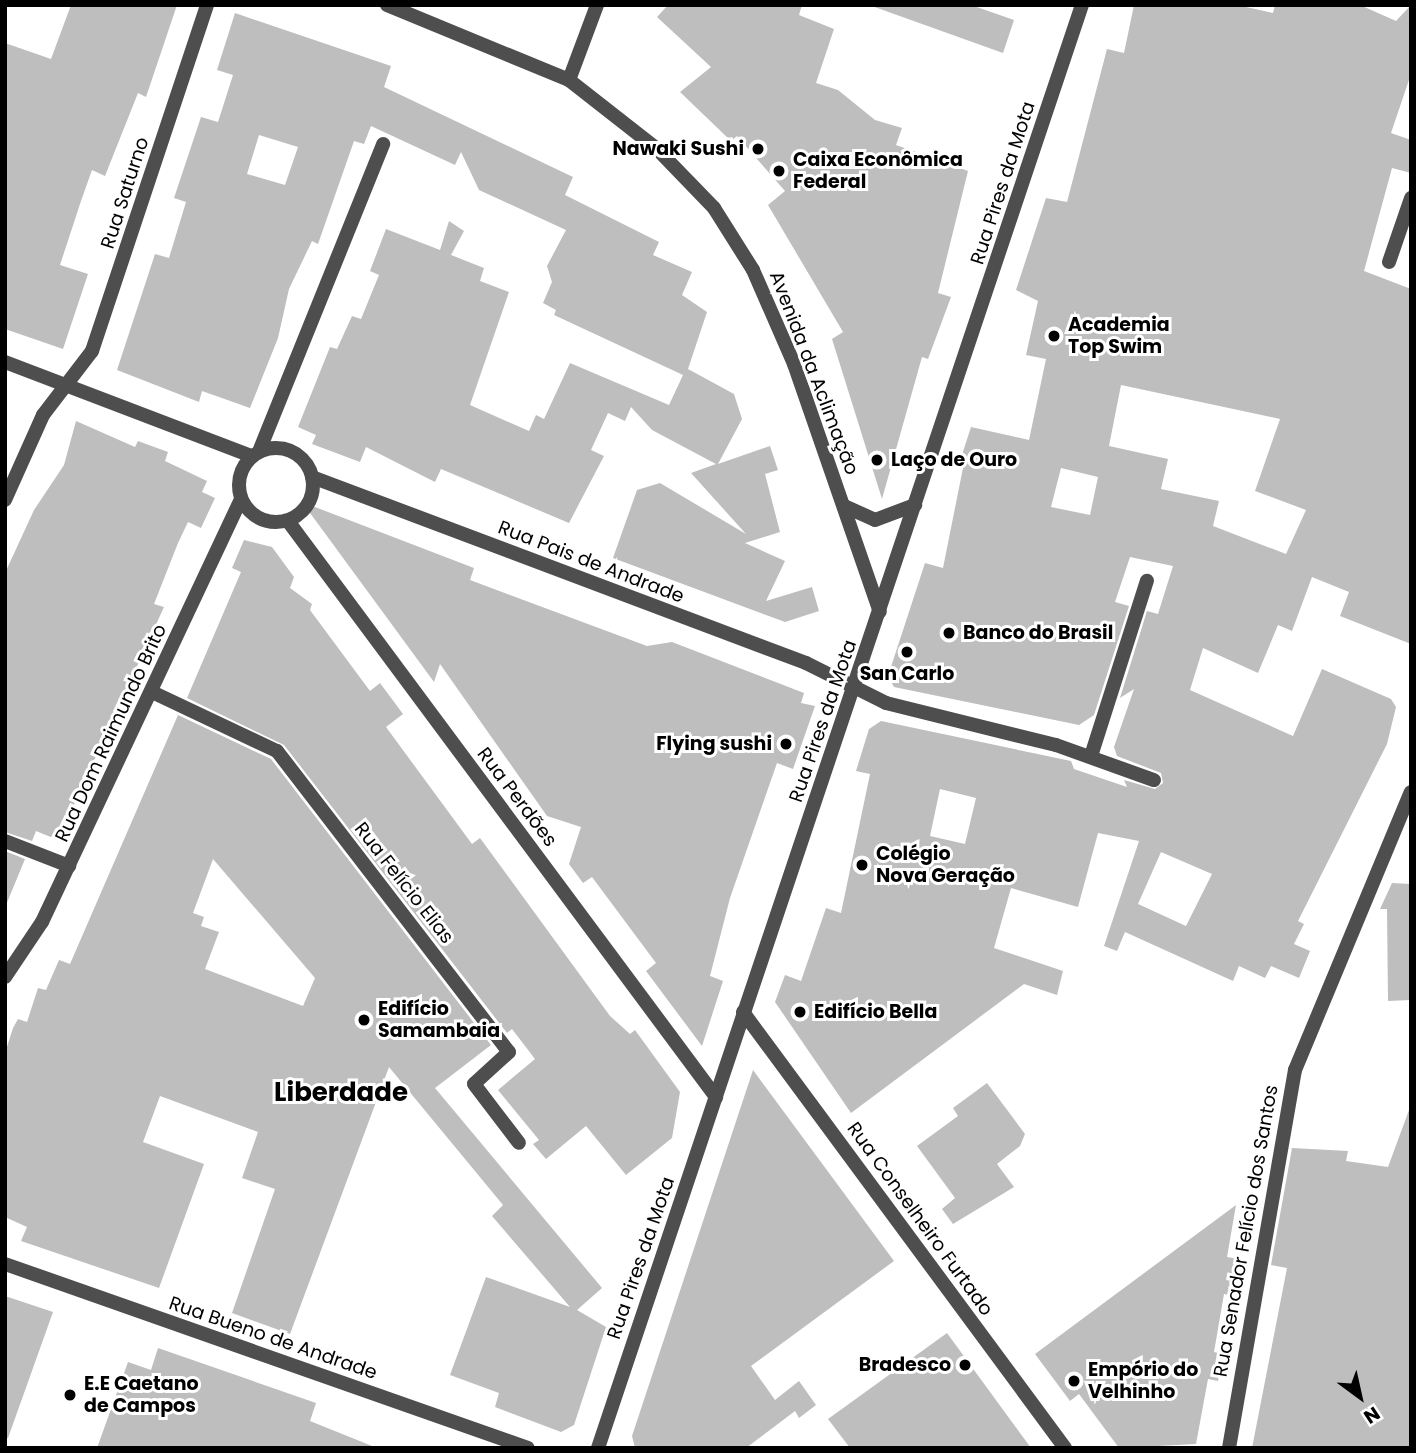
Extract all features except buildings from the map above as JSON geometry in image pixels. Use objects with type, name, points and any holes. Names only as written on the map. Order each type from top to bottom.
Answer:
[{"type":"street","name":"Rua Saturno","points":[[5,500],[45,412],[92,351],[207,5]]},
{"type":"street","name":"Avenida da Aclimação","points":[[387,5],[569,80],[657,149],[714,208],[758,281],[844,506],[880,611]]},
{"type":"street","points":[[569,80],[597,5]]},
{"type":"street","name":"Rua Pires da Mota","points":[[597,1448],[1083,5]]},
{"type":"street","points":[[5,362],[256,452],[295,454],[312,477],[308,504],[288,521],[260,519],[241,499],[238,482],[256,452],[383,144]]},
{"type":"street","points":[[1389,262],[1411,198]]},
{"type":"street","name":"Rua Pais de Andrade","points":[[312,477],[806,663],[853,690],[1091,757],[1154,780]]},
{"type":"street","name":"Rua Dom Raimundo Brito","points":[[5,977],[69,866],[241,499]]},
{"type":"street","points":[[844,506],[875,520],[915,505]]},
{"type":"street","name":"Rua Perdões","points":[[288,521],[716,1097]]},
{"type":"street","points":[[1091,757],[1147,581]]},
{"type":"street","name":"Rua Felício Elias","points":[[152,692],[277,751],[509,1052],[474,1084],[519,1143]]},
{"type":"street","name":"Rua Senador Felício dos Santos","points":[[1228,1448],[1295,1070],[1411,792]]},
{"type":"street","points":[[5,841],[69,866]]},
{"type":"street","name":"Rua Conselheiro Furtado","points":[[743,1012],[1065,1448]]},
{"type":"street","name":"Rua Bueno de Andrade","points":[[5,1264],[528,1448]]},
{"type":"place","name":"Nawaki Sushi","points":[[758,149]]},
{"type":"place","name":"Caixa Econômica Federal","points":[[779,171]]},
{"type":"place","name":"Academia Top Swim","points":[[1054,336]]},
{"type":"place","name":"Laço de Ouro","points":[[877,460]]},
{"type":"place","name":"Banco do Brasil","points":[[949,633]]},
{"type":"place","name":"San Carlo","points":[[907,652]]},
{"type":"place","name":"Flying sushi","points":[[786,744]]},
{"type":"place","name":"Colégio Nova Geração","points":[[862,865]]},
{"type":"place","name":"Edifício Bella","points":[[800,1012]]},
{"type":"place","name":"Edifício Samambaia","points":[[364,1020]]},
{"type":"place","name":"Bradesco","points":[[965,1365]]},
{"type":"place","name":"Empório do Velhinho","points":[[1074,1381]]},
{"type":"place","name":"E.E Caetano de Campos","points":[[70,1395]]},
{"type":"district","name":"Liberdade","points":[[341,1093]]}]
